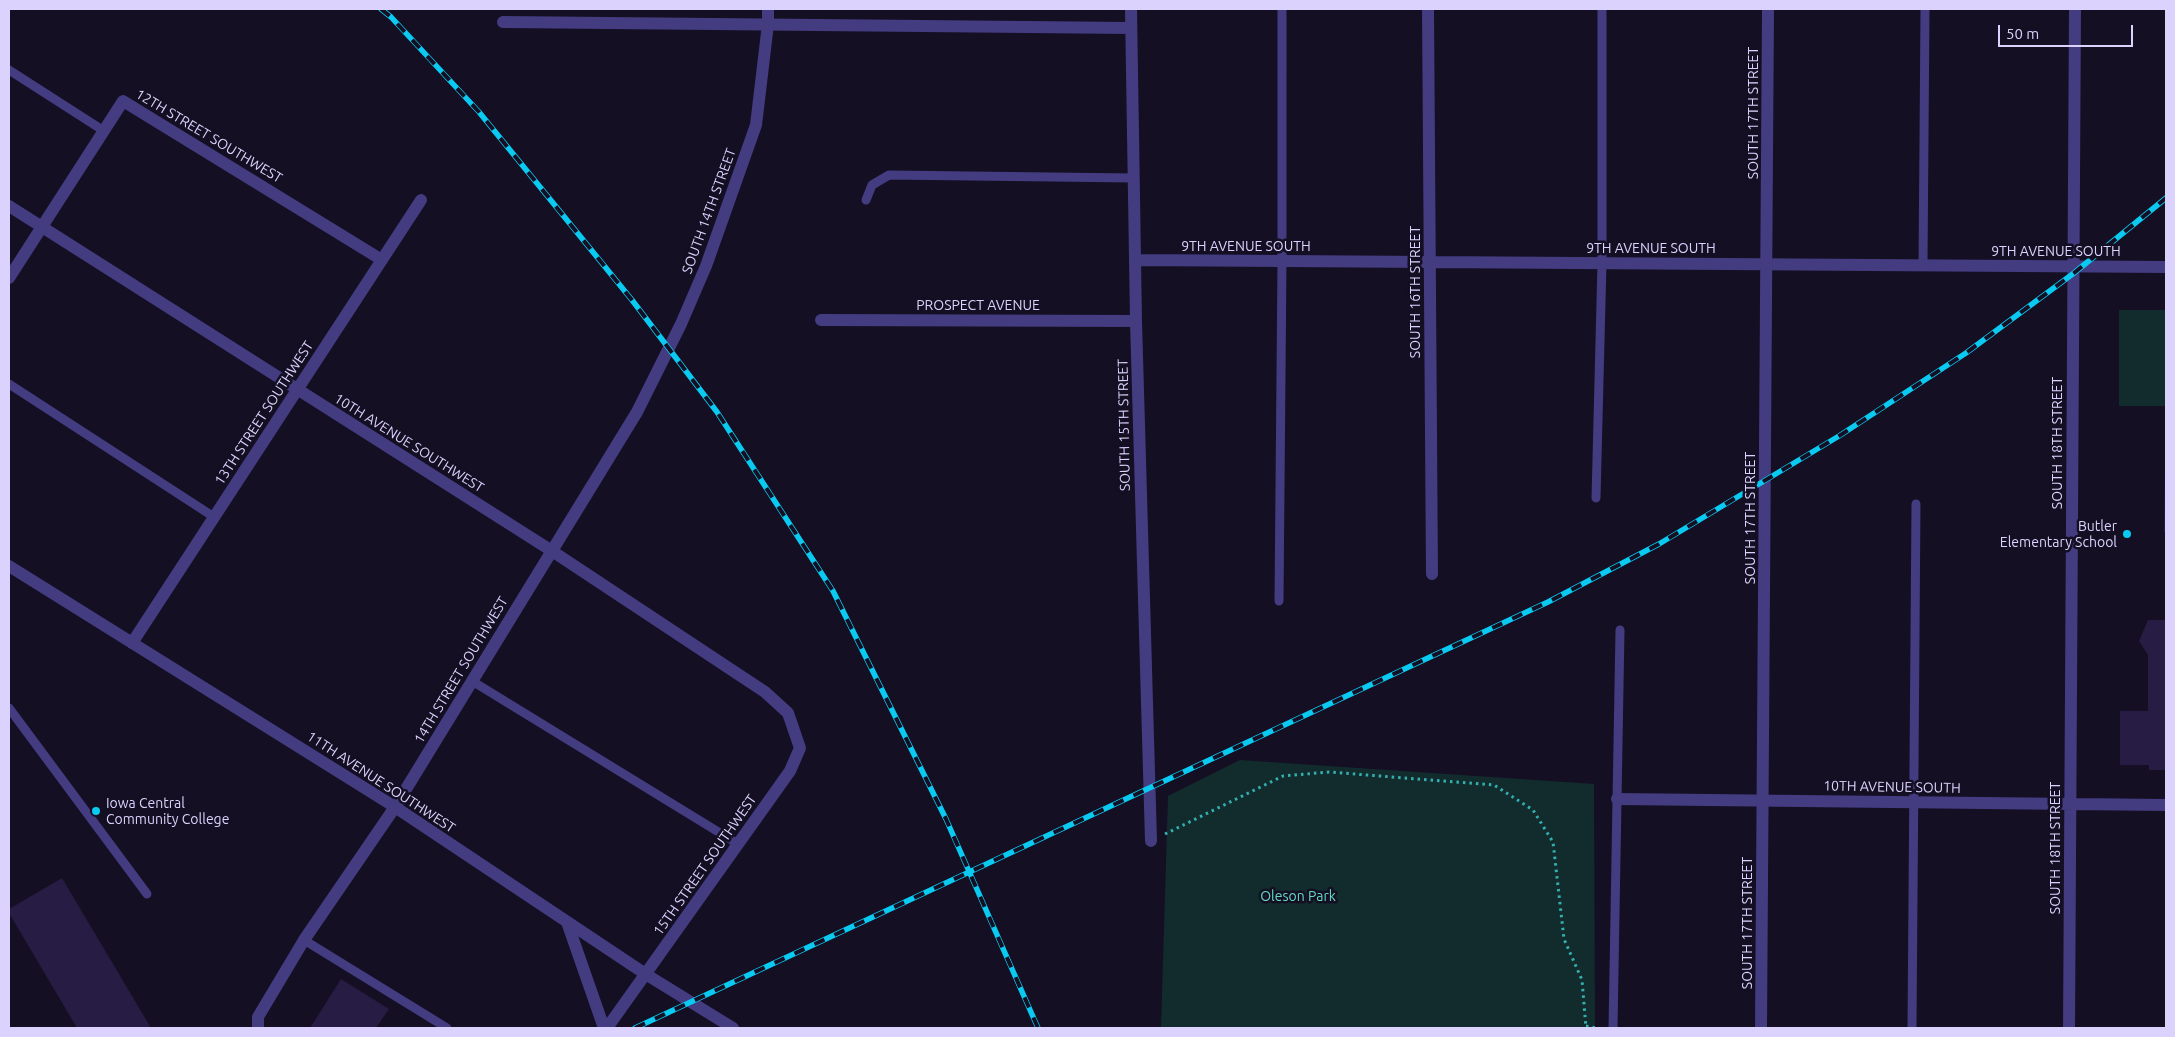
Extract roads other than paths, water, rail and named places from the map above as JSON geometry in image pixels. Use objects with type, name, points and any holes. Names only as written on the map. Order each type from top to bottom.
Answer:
[{"type":"street","name":"SOUTH 14TH STREET","points":[[637,412],[681,324],[706,266],[756,125],[768,24],[768,9]]},
{"type":"street","name":"SOUTH 15TH STREET","points":[[1131,9],[1136,321],[1151,841]]},
{"type":"street","name":"SOUTH 16TH STREET","points":[[1428,9],[1432,574]]},
{"type":"street","name":"SOUTH 17TH STREET","points":[[1761,1028],[1768,9]]},
{"type":"street","name":"SOUTH 18TH STREET","points":[[2069,1028],[2075,9]]},
{"type":"street","points":[[503,22],[1131,28]]},
{"type":"street","name":"12TH STREET SOUTHWEST","points":[[9,278],[123,101],[382,260]]},
{"type":"street","name":"13TH STREET SOUTHWEST","points":[[132,643],[421,200]]},
{"type":"street","name":"10TH AVENUE SOUTHWEST","points":[[9,206],[552,550],[764,692],[788,713]]},
{"type":"street","name":"9TH AVENUE SOUTH","points":[[1135,260],[2166,267]]},
{"type":"street","name":"PROSPECT AVENUE","points":[[820,320],[1136,321]]},
{"type":"street","name":"14TH STREET SOUTHWEST","points":[[258,1028],[258,1016],[304,940],[395,807],[637,412]]},
{"type":"street","name":"11TH AVENUE SOUTHWEST","points":[[9,566],[395,807],[647,975],[733,1028]]},
{"type":"street","name":"15TH STREET SOUTHWEST","points":[[606,1028],[647,975],[790,771],[800,748],[788,713]]},
{"type":"street","name":"10TH AVENUE SOUTH","points":[[1617,799],[2166,805]]},
{"type":"street","name":"15TH STREET SOUTHWEST","points":[[567,922],[606,1028]]},
{"type":"lane","points":[[1279,601],[1282,9]]},
{"type":"lane","points":[[1596,498],[1602,263],[1602,9]]},
{"type":"lane","points":[[1923,266],[1925,9]]},
{"type":"lane","points":[[9,70],[104,131]]},
{"type":"lane","points":[[866,200],[872,185],[889,175],[1134,178]]},
{"type":"lane","points":[[9,384],[214,517]]},
{"type":"lane","points":[[1912,1028],[1916,504]]},
{"type":"lane","points":[[1613,1028],[1620,630]]},
{"type":"lane","points":[[472,681],[738,844]]},
{"type":"lane","points":[[9,708],[147,894]]},
{"type":"lane","points":[[304,940],[447,1028]]},
{"type":"railway","points":[[381,9],[391,17],[479,112],[632,300],[717,412],[833,591],[946,819],[1038,1028]]},
{"type":"railway","points":[[635,1028],[1548,602],[1659,544],[1839,436],[1966,353],[2074,273],[2166,198]]},
{"type":"place","name":"Butler Elementary School","points":[[2127,534]]},
{"type":"place","name":"Iowa Central Community College","points":[[96,811]]},
{"type":"park label","name":"Oleson Park","points":[[1298,896]]}]
